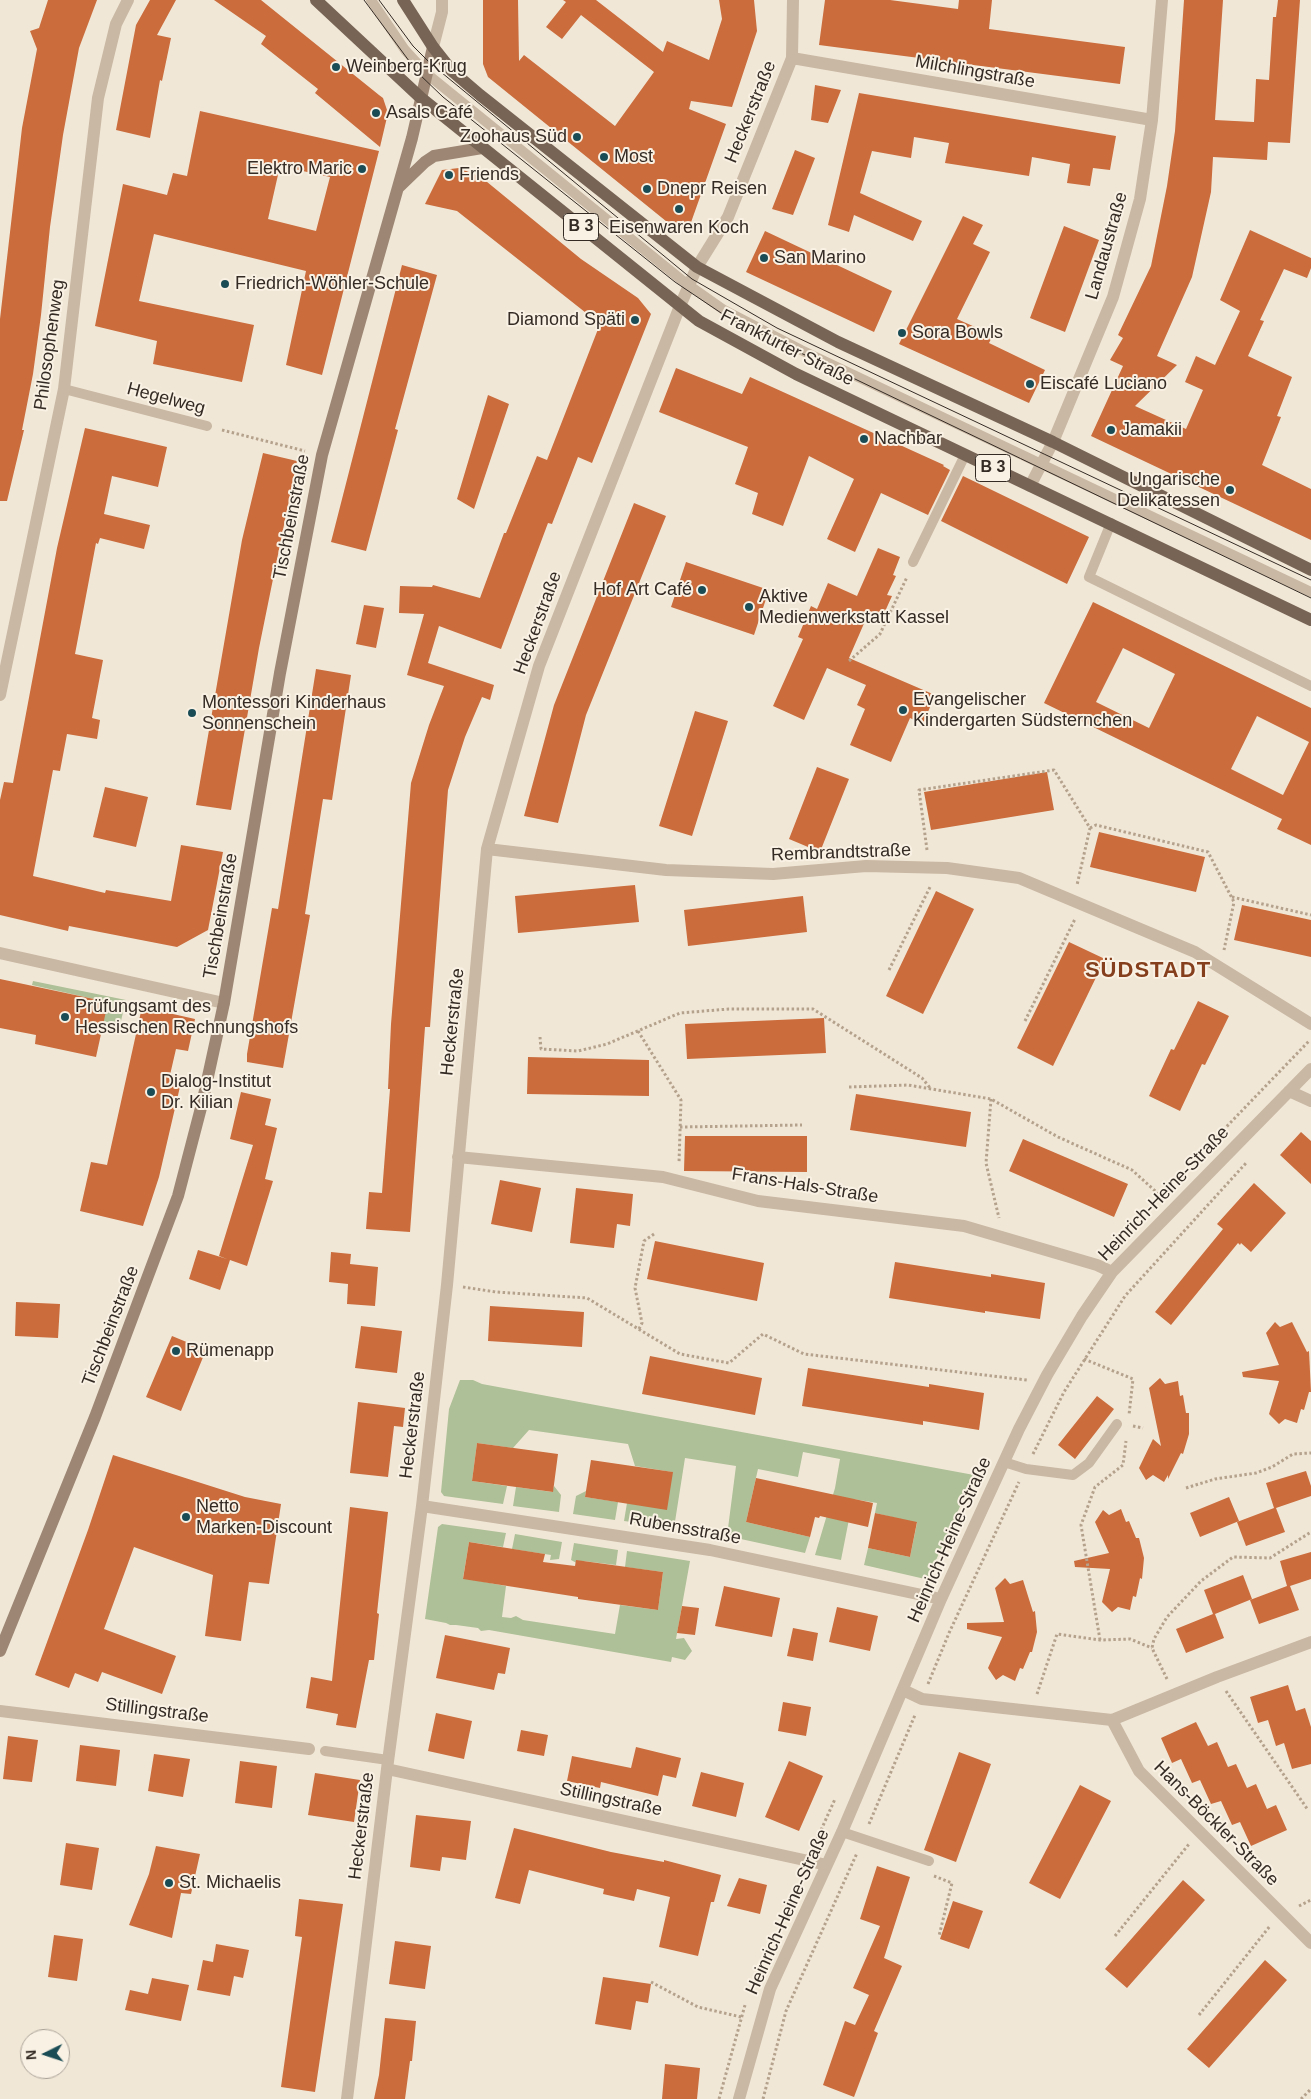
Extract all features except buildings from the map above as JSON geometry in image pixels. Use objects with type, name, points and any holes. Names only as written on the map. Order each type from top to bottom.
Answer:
[{"type":"main road","name":"Frankfurter Straße","points":[[316,0],[421,98],[698,321],[796,374],[1311,620]]},
{"type":"main road","name":"Frankfurter Straße","points":[[403,0],[433,47],[452,71],[697,267],[838,342],[1053,442],[1311,570]]},
{"type":"main road","name":"Tischbeinstraße","points":[[0,1651],[95,1417],[178,1196],[202,1104],[224,1003],[280,673],[322,455],[398,188],[433,47]]},
{"type":"main road","points":[[398,188],[434,156],[482,148]]},
{"type":"street","name":"Philosophenweg","points":[[0,695],[64,388],[98,98],[116,24],[128,0]]},
{"type":"street","points":[[433,47],[442,12],[442,0]]},
{"type":"street","name":"Heckerstraße","points":[[347,2099],[387,1764],[422,1506],[447,1285],[487,849],[539,666],[680,306],[697,267],[728,216],[792,58],[793,0]]},
{"type":"street","name":"Landaustraße","points":[[1030,486],[1053,442],[1113,297],[1140,199],[1152,120],[1162,0]]},
{"type":"street","name":"Milchlingstraße","points":[[792,58],[1152,120]]},
{"type":"street","name":"Rembrandtstraße","points":[[487,849],[666,870],[773,874],[866,866],[947,868],[1019,878],[1195,952],[1311,1024]]},
{"type":"street","name":"Tischbeinstraße","points":[[0,952],[224,1003]]},
{"type":"street","name":"Heinrich-Heine-Straße","points":[[739,2099],[770,1990],[842,1832],[941,1599],[1041,1386],[1082,1316],[1112,1272],[1311,1069]]},
{"type":"street","points":[[1289,1091],[1311,1101]]},
{"type":"street","name":"Frans-Hals-Straße","points":[[458,1157],[663,1177],[758,1201],[964,1226],[1097,1265],[1112,1272]]},
{"type":"street","name":"Rubensstraße","points":[[422,1506],[710,1550],[941,1599]]},
{"type":"street","points":[[903,1690],[922,1699],[1112,1720],[1217,1677],[1311,1642]]},
{"type":"street","name":"Stillingstraße","points":[[0,1711],[309,1748]]},
{"type":"street","name":"Hans-Böckler-Straße","points":[[1112,1720],[1138,1771],[1311,1943]]},
{"type":"street","name":"Stillingstraße","points":[[387,1764],[827,1865]]},
{"type":"lane","points":[[371,0],[405,50],[427,74],[689,286],[724,310],[802,350],[1311,592]]},
{"type":"lane","name":"Hegelweg","points":[[64,388],[207,426]]},
{"type":"lane","points":[[913,562],[965,454]]},
{"type":"lane","points":[[1111,523],[1089,577],[1311,686]]},
{"type":"lane","points":[[1004,1462],[1026,1469],[1073,1475],[1089,1463],[1122,1425]]},
{"type":"lane","name":"Stillingstraße","points":[[325,1751],[387,1764]]},
{"type":"lane","points":[[842,1832],[929,1861]]},
{"type":"path","name":"Hegelweg","points":[[207,426],[322,455]]},
{"type":"path","points":[[849,661],[880,634],[913,562]]},
{"type":"path","points":[[889,970],[931,886],[933,868],[919,790],[1054,770],[1090,828],[1078,903],[1025,1021]]},
{"type":"path","points":[[1090,828],[1096,825],[1208,852],[1234,902],[1221,968]]},
{"type":"path","points":[[1231,897],[1311,915]]},
{"type":"path","points":[[540,1038],[541,1049],[578,1050],[607,1044],[680,1013],[729,1009],[813,1009],[922,1078],[930,1089]]},
{"type":"path","points":[[638,1031],[680,1100],[678,1181]]},
{"type":"path","points":[[849,1087],[908,1085],[991,1099],[1058,1137],[1132,1170],[1175,1208]]},
{"type":"path","points":[[991,1099],[986,1163],[1000,1221],[1000,1236]]},
{"type":"path","points":[[680,1127],[802,1126]]},
{"type":"path","points":[[763,2099],[786,2011],[863,1839],[950,1633],[1064,1392],[1126,1296],[1254,1155]]},
{"type":"path","points":[[639,1329],[642,1323],[635,1288],[644,1241],[654,1234]]},
{"type":"path","points":[[447,1285],[496,1292],[588,1298],[680,1354],[729,1363],[763,1334],[804,1354],[1025,1380],[1041,1386]]},
{"type":"path","points":[[1084,1359],[1133,1379],[1128,1416]]},
{"type":"path","points":[[1122,1425],[1143,1428]]},
{"type":"path","points":[[1100,1640],[1080,1524],[1095,1487],[1123,1465],[1126,1435]]},
{"type":"path","points":[[1186,1488],[1215,1479],[1256,1473],[1272,1467],[1293,1454],[1311,1453]]},
{"type":"path","points":[[1152,1648],[1167,1617],[1201,1580],[1233,1558],[1270,1558],[1311,1532]]},
{"type":"path","points":[[1031,1712],[1057,1634],[1100,1640],[1130,1639],[1152,1648],[1174,1694]]},
{"type":"path","points":[[1217,1677],[1308,1810]]},
{"type":"path","points":[[1115,1936],[1199,1832]]},
{"type":"path","points":[[911,1855],[920,1870],[952,1883],[939,1936]]},
{"type":"path","points":[[1198,2015],[1280,1913],[1311,1900]]},
{"type":"path","points":[[651,1982],[698,2007],[730,2014]]},
{"type":"path","points":[[1301,2099],[1311,2089]]},
{"type":"green space","points":[[33,981],[126,1000],[120,1025],[103,1021],[107,1002],[32,985]]},
{"type":"green space","points":[[460,1380],[473,1380],[482,1384],[974,1475],[928,1578],[925,1579],[864,1565],[868,1548],[910,1557],[917,1523],[875,1513],[877,1503],[853,1499],[841,1560],[815,1555],[835,1488],[840,1459],[803,1452],[798,1477],[758,1469],[746,1522],[810,1537],[805,1553],[727,1536],[736,1466],[685,1458],[674,1528],[624,1521],[627,1503],[672,1472],[635,1466],[628,1444],[529,1430],[513,1448],[477,1443],[472,1481],[507,1486],[503,1504],[444,1496],[441,1492],[449,1409]]},
{"type":"green space","points":[[554,1486],[561,1495],[559,1512],[513,1506],[516,1487],[552,1492]]},
{"type":"green space","points":[[586,1491],[585,1497],[618,1502],[615,1520],[573,1514],[576,1496]]},
{"type":"green space","points":[[442,1524],[506,1533],[503,1547],[469,1542],[463,1578],[506,1586],[502,1617],[511,1618],[516,1616],[523,1620],[615,1634],[620,1605],[658,1610],[663,1572],[625,1567],[627,1551],[690,1561],[676,1639],[684,1638],[692,1651],[685,1660],[672,1657],[671,1662],[489,1630],[481,1631],[478,1628],[450,1625],[425,1619],[438,1527]]},
{"type":"green space","points":[[515,1534],[562,1542],[559,1559],[550,1560],[551,1555],[512,1549]]},
{"type":"green space","points":[[574,1543],[618,1550],[616,1565],[583,1561],[582,1566],[571,1560]]},
{"type":"tram line","points":[[364,0],[418,73],[443,97],[675,282],[730,319],[1311,598]]},
{"type":"tram line","points":[[379,0],[413,46],[430,63],[692,279],[777,328],[1311,580]]},
{"type":"place","name":"Weinberg-Krug","points":[[336,67]]},
{"type":"place","name":"Asals Café","points":[[376,113]]},
{"type":"place","name":"Zoohaus Süd","points":[[577,137]]},
{"type":"place","name":"Most","points":[[604,157]]},
{"type":"place","name":"Elektro Maric","points":[[362,169]]},
{"type":"place","name":"Friends","points":[[449,175]]},
{"type":"place","name":"Dnepr Reisen","points":[[647,189]]},
{"type":"place","name":"Eisenwaren Koch","points":[[679,209]]},
{"type":"place","name":"San Marino","points":[[764,258]]},
{"type":"place","name":"Friedrich-Wöhler-Schule","points":[[225,284]]},
{"type":"place","name":"Diamond Späti","points":[[635,320]]},
{"type":"place","name":"Sora Bowls","points":[[902,333]]},
{"type":"place","name":"Eiscafé Luciano","points":[[1030,384]]},
{"type":"place","name":"Jamakii","points":[[1111,430]]},
{"type":"place","name":"Nachbar","points":[[864,439]]},
{"type":"place","name":"Ungarische Delikatessen","points":[[1230,490]]},
{"type":"place","name":"Hof Art Café","points":[[702,590]]},
{"type":"place","name":"Aktive Medienwerkstatt Kassel","points":[[749,607]]},
{"type":"place","name":"Evangelischer Kindergarten Südsternchen","points":[[903,710]]},
{"type":"place","name":"Montessori Kinderhaus Sonnenschein","points":[[192,713]]},
{"type":"place","name":"Prüfungsamt des Hessischen Rechnungshofs","points":[[65,1017]]},
{"type":"place","name":"Dialog-Institut Dr. Kilian","points":[[151,1092]]},
{"type":"place","name":"Rümenapp","points":[[176,1351]]},
{"type":"place","name":"Netto Marken-Discount","points":[[186,1517]]},
{"type":"place","name":"St. Michaelis","points":[[169,1883]]},
{"type":"district","name":"SÜDSTADT","points":[[1148,971]]}]
